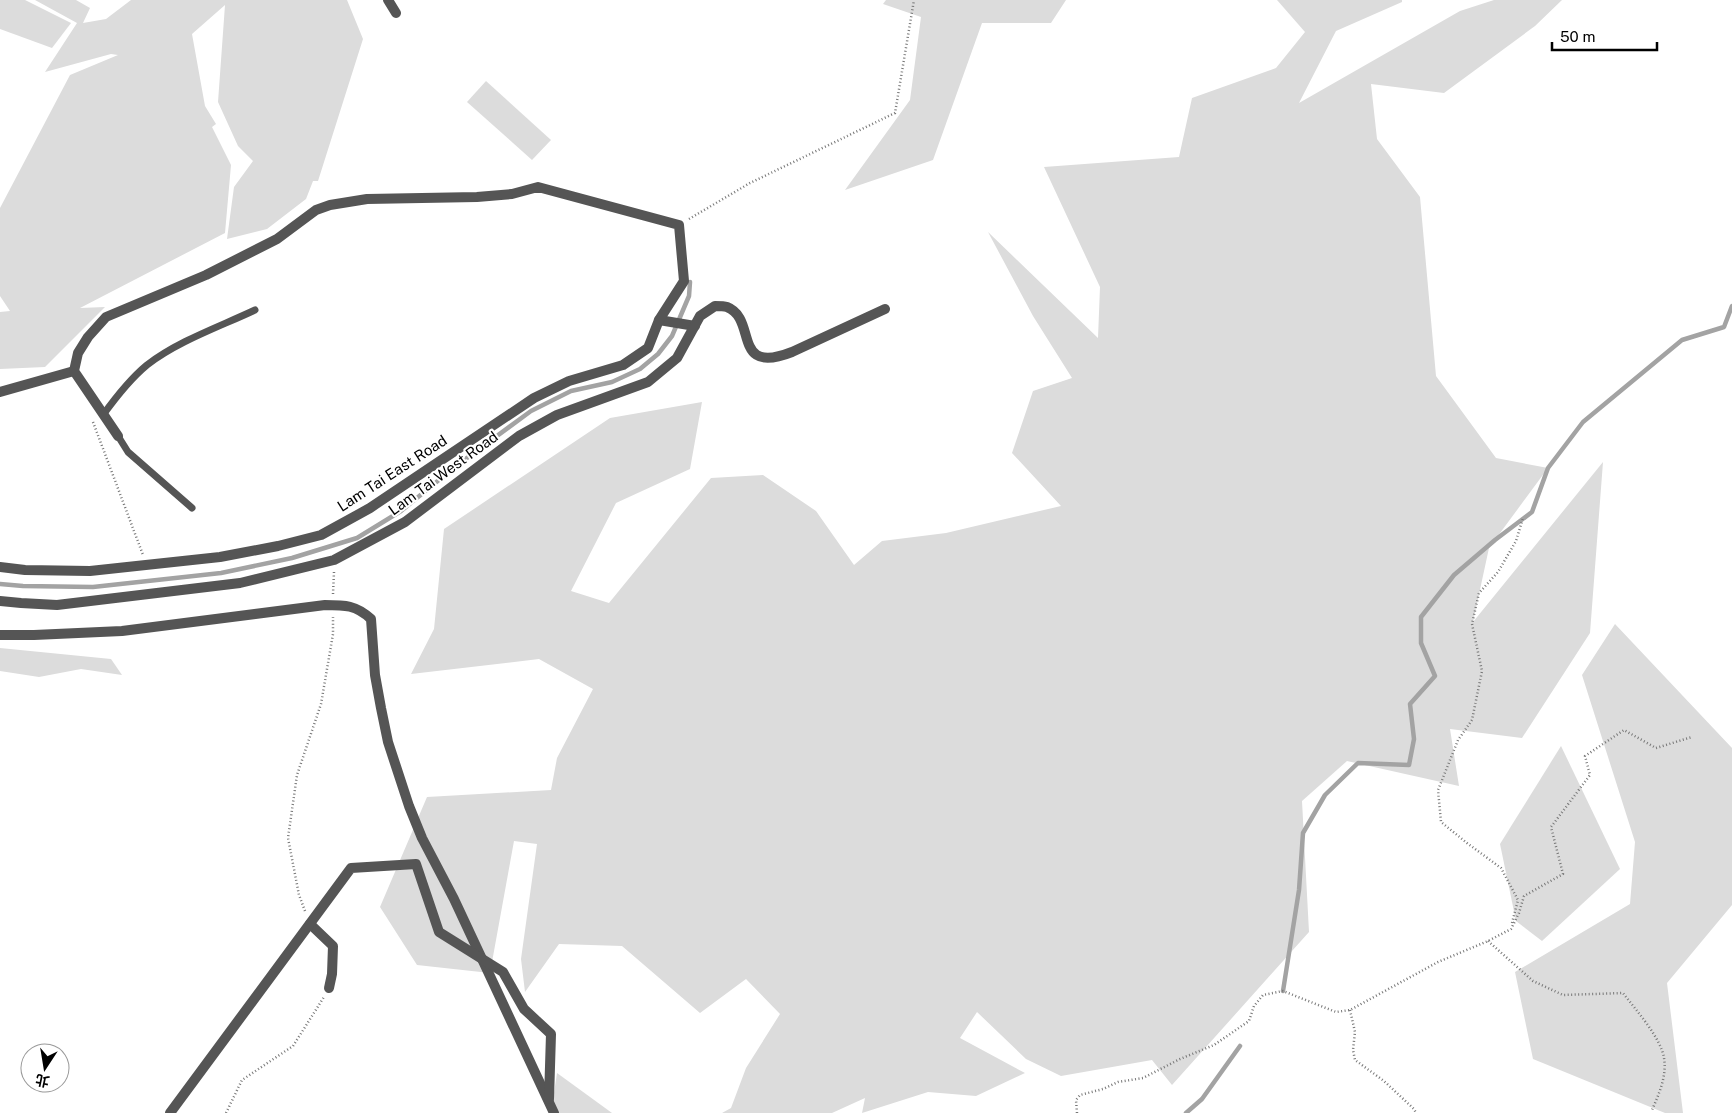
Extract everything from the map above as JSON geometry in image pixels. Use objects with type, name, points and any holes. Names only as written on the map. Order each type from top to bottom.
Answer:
[{"type":"street","points":[[388,0],[396,13]]},
{"type":"street","points":[[118,436],[74,371],[78,353],[88,337],[106,317],[206,275],[277,239],[316,210],[330,205],[367,199],[477,197],[512,194],[538,188],[680,225]]},
{"type":"street","name":"Lam Tai East Road","points":[[0,567],[25,570],[90,571],[220,557],[321,536],[370,508],[534,398],[569,380],[623,365],[648,348],[659,320],[684,282],[680,225]]},
{"type":"street","name":"Lam Tai West Road","points":[[0,601],[58,604],[240,583],[334,560],[405,522],[519,436],[557,415],[648,382],[677,358],[692,325],[700,316],[715,306],[728,308],[741,319],[746,339],[752,350],[762,358],[776,358],[885,309]]},
{"type":"street","points":[[659,320],[692,325]]},
{"type":"street","points":[[0,392],[74,371]]},
{"type":"street","points":[[0,635],[122,631],[325,605],[345,605],[362,611],[371,620],[375,675],[381,708],[390,750],[409,806],[422,838],[463,916],[555,1113]]},
{"type":"street","points":[[170,1113],[351,868],[416,864],[438,932],[503,972],[524,1009],[551,1034],[549,1099],[555,1113]]},
{"type":"street","points":[[310,924],[333,946],[332,974],[329,988]]},
{"type":"lane","points":[[104,415],[120,393],[146,366],[171,350],[254,310]]},
{"type":"lane","points":[[118,436],[128,452],[192,508]]},
{"type":"path","points":[[680,225],[750,183],[895,113],[914,0]]},
{"type":"path","points":[[92,417],[146,565]]},
{"type":"path","points":[[1511,929],[1518,900],[1501,868],[1441,822],[1438,790],[1458,740],[1472,720],[1482,671],[1472,624],[1479,593],[1498,572],[1516,541],[1523,518]]},
{"type":"path","points":[[333,597],[334,560]]},
{"type":"path","points":[[310,924],[299,895],[288,838],[297,775],[320,704],[333,634],[333,616]]},
{"type":"path","points":[[1077,1113],[1076,1100],[1080,1095],[1103,1089],[1118,1082],[1142,1078],[1214,1045],[1249,1021],[1254,1006],[1263,995],[1283,990],[1336,1012],[1350,1010],[1438,962],[1511,929],[1519,913],[1524,896],[1563,874],[1551,827],[1590,775],[1585,756],[1624,730],[1656,748],[1692,736]]},
{"type":"path","points":[[1488,941],[1533,981],[1563,995],[1623,993],[1655,1035],[1664,1058],[1662,1086],[1652,1110]]},
{"type":"path","points":[[226,1113],[242,1080],[293,1046],[329,988]]},
{"type":"path","points":[[1350,1010],[1355,1032],[1353,1050],[1356,1060],[1384,1081],[1416,1113]]},
{"type":"shaded area","points":[[0,0],[25,0],[71,23],[52,48],[0,29]]},
{"type":"shaded area","points":[[35,0],[76,0],[90,8],[83,23],[106,19],[131,0],[347,0],[363,39],[318,181],[313,181],[306,199],[267,229],[227,239],[234,187],[253,161],[238,146],[218,102],[225,5],[192,34],[205,106],[216,124],[212,127],[231,165],[225,233],[80,308],[105,307],[45,367],[0,369],[0,312],[10,311],[0,296],[0,208],[70,75],[118,55],[111,54],[45,72],[77,23]]},
{"type":"shaded area","points":[[886,0],[1066,0],[1051,23],[982,23],[933,160],[845,190],[910,100],[921,17],[883,4]]},
{"type":"shaded area","points":[[1277,0],[1402,0],[1402,2],[1336,31],[1299,103],[1460,11],[1494,0],[1562,0],[1535,26],[1444,93],[1371,84],[1377,139],[1420,197],[1436,376],[1496,458],[1548,468],[1489,548],[1473,622],[1603,462],[1590,633],[1522,738],[1450,729],[1459,786],[1347,761],[1302,801],[1309,932],[1172,1085],[1152,1060],[1061,1076],[1026,1059],[977,1012],[960,1038],[1025,1073],[976,1096],[928,1092],[862,1113],[865,1098],[832,1113],[722,1113],[731,1108],[746,1068],[780,1014],[746,979],[700,1013],[622,946],[559,944],[525,992],[521,959],[537,844],[514,841],[490,973],[417,965],[380,907],[427,797],[551,790],[557,758],[593,689],[539,659],[411,674],[434,629],[444,529],[610,418],[702,402],[690,469],[616,503],[571,591],[609,603],[711,478],[763,475],[816,511],[854,565],[882,541],[946,533],[1061,506],[1012,453],[1033,391],[1072,378],[1033,316],[988,232],[1098,338],[1100,287],[1044,167],[1179,157],[1192,98],[1276,68],[1305,32]]},
{"type":"shaded area","points":[[486,81],[551,140],[532,160],[467,102]]},
{"type":"shaded area","points":[[1615,624],[1732,748],[1732,905],[1667,983],[1683,1113],[1665,1113],[1533,1059],[1515,972],[1630,904],[1635,842],[1582,675]]},
{"type":"shaded area","points":[[0,648],[111,659],[122,675],[81,669],[39,677],[0,671]]},
{"type":"shaded area","points":[[1561,746],[1620,869],[1542,941],[1516,921],[1500,844]]},
{"type":"shaded area","points":[[557,1073],[612,1113],[551,1113]]},
{"type":"waterway","points":[[0,584],[93,587],[221,573],[292,558],[357,538],[401,511],[456,466],[531,411],[571,391],[612,382],[640,369],[658,354],[672,336],[689,296],[690,282]]},
{"type":"waterway","points":[[1283,991],[1299,890],[1303,833],[1325,795],[1358,763],[1409,765],[1414,739],[1410,704],[1435,676],[1421,643],[1421,617],[1454,575],[1532,512],[1548,468],[1583,422],[1682,340],[1724,327],[1732,306]]},
{"type":"waterway","points":[[1186,1113],[1202,1099],[1240,1046]]}]
